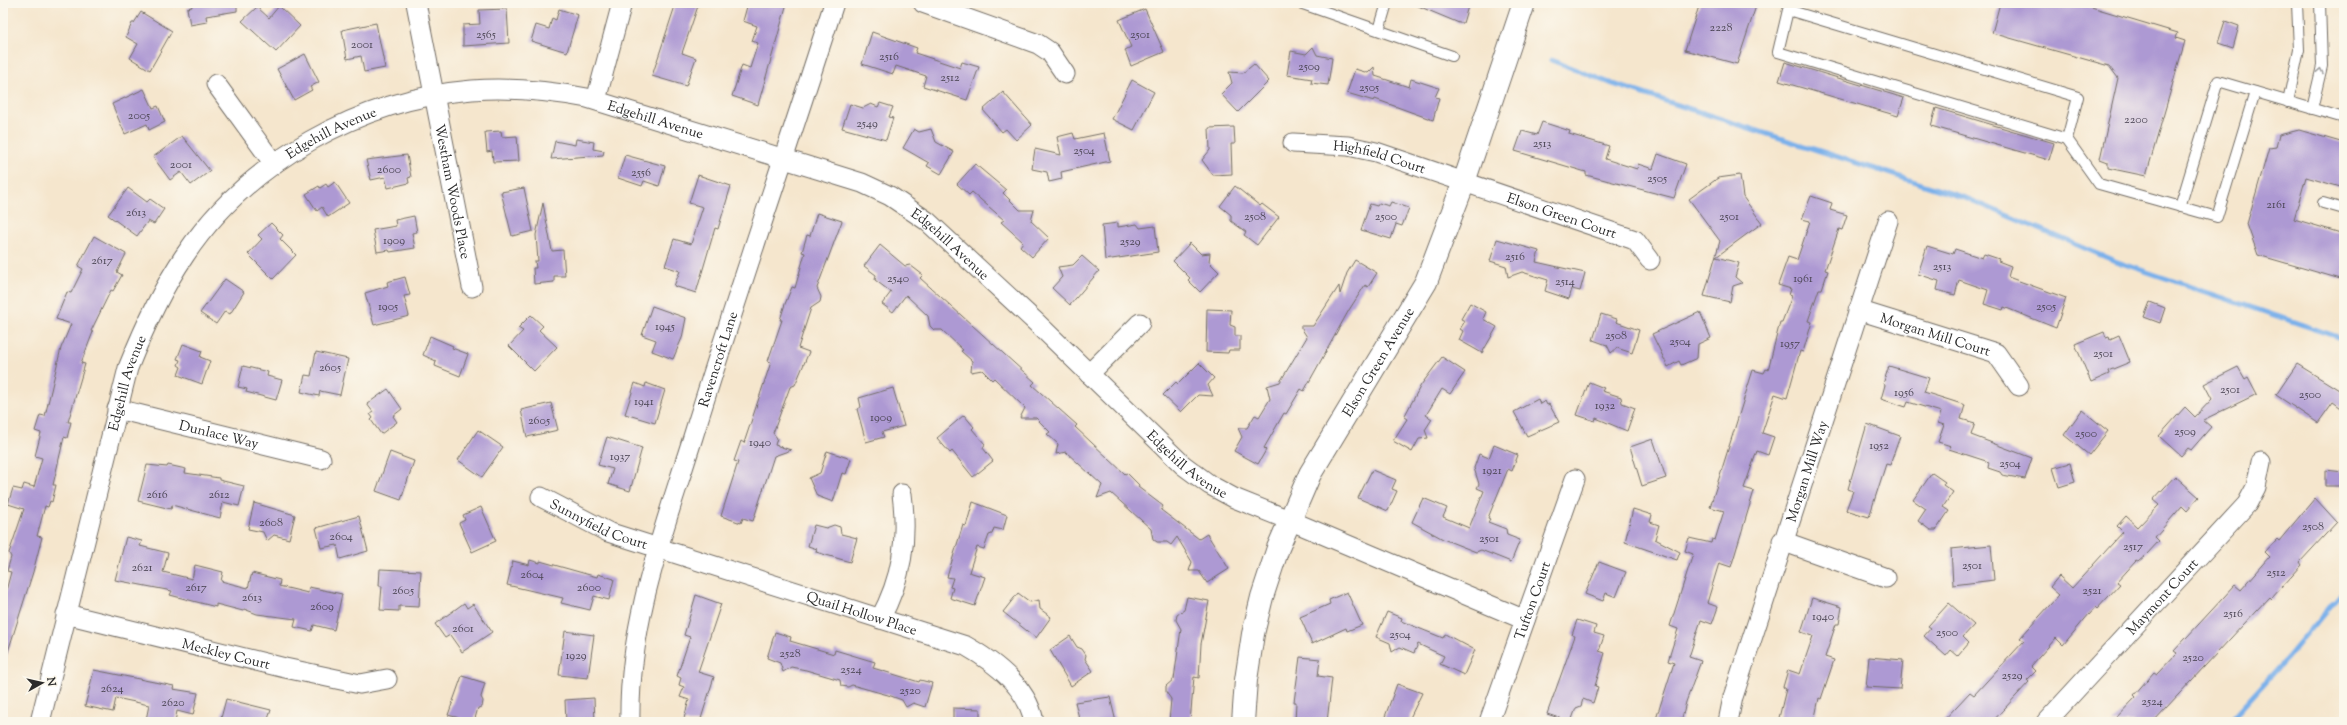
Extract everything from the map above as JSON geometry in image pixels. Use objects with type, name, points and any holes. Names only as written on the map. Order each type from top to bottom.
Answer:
[{"type":"street","name":"Westham Woods Place","points":[[416,3],[472,287]]},
{"type":"street","points":[[596,100],[622,3]]},
{"type":"street","name":"Ravencroft Lane","points":[[630,722],[634,650],[642,605],[658,548],[715,365],[784,159],[834,3]]},
{"type":"street","points":[[922,3],[1038,44],[1050,52],[1065,74]]},
{"type":"street","name":"Elson Green Avenue","points":[[1243,722],[1246,680],[1253,634],[1262,597],[1290,520],[1310,474],[1426,282],[1464,182],[1524,3]]},
{"type":"street","points":[[216,84],[274,164]]},
{"type":"street","name":"Edgehill Avenue","points":[[40,722],[128,368],[144,328],[163,289],[186,254],[240,192],[274,164],[308,143],[345,123],[384,108],[434,95],[472,90],[513,89],[554,92],[596,100],[862,183],[890,196],[917,213],[1038,324],[1183,465],[1210,485],[1234,498],[1290,520],[1525,620]]},
{"type":"street","name":"Highfield Court","points":[[1293,143],[1348,146],[1376,152],[1464,182]]},
{"type":"street","name":"Elson Green Court","points":[[1464,182],[1636,240],[1650,260]]},
{"type":"street","name":"Morgan Mill Way","points":[[1728,722],[1733,697],[1782,541],[1888,221]]},
{"type":"street","name":"Morgan Mill Court","points":[[1858,310],[1996,353],[2019,386]]},
{"type":"street","points":[[1089,374],[1140,322]]},
{"type":"street","name":"Dunlace Way","points":[[117,408],[321,459]]},
{"type":"street","name":"Maymont Court","points":[[2046,722],[2247,504],[2256,487],[2261,462]]},
{"type":"street","name":"Tufton Court","points":[[1489,722],[1575,479]]},
{"type":"street","points":[[880,619],[890,600],[899,574],[904,548],[905,521],[902,494]]},
{"type":"street","name":"Sunnyfield Court","points":[[541,497],[608,532],[658,548]]},
{"type":"street","points":[[1782,541],[1886,578]]},
{"type":"street","name":"Quail Hollow Place","points":[[658,548],[966,646],[986,657],[1003,672],[1018,689],[1029,708],[1034,722]]},
{"type":"street","name":"Meckley Court","points":[[66,614],[285,668],[360,684],[387,679]]},
{"type":"lane","points":[[1300,3],[1452,56]]},
{"type":"lane","points":[[1379,30],[1387,3]]},
{"type":"lane","points":[[2288,102],[2299,50],[2297,3]]},
{"type":"lane","points":[[2312,108],[2322,66],[2320,3]]},
{"type":"lane","points":[[2067,139],[2078,97],[1788,10],[1778,52],[2067,139],[2099,184],[2217,217],[2255,92]]},
{"type":"lane","points":[[2180,207],[2218,82],[2344,118]]},
{"type":"lane","points":[[2323,203],[2344,209]]},
{"type":"building","points":[[191,3],[237,3],[237,11],[206,16],[207,22],[190,25],[187,8],[192,7]]},
{"type":"building","points":[[676,3],[699,3],[682,53],[696,58],[686,86],[652,76]]},
{"type":"building","points":[[748,3],[787,3],[758,105],[732,96],[742,65],[750,68],[758,43],[752,41],[757,26],[743,21]]},
{"type":"building","points":[[1411,3],[1469,3],[1463,23],[1459,23]]},
{"type":"building","points":[[1700,3],[1757,3],[1737,64],[1685,50]]},
{"type":"building","points":[[2000,3],[2078,3],[2178,33],[2176,38],[2185,41],[2146,176],[2108,168],[2108,162],[2100,159],[2118,78],[2109,66],[1992,33]]},
{"type":"building","points":[[279,6],[300,26],[276,52],[242,21],[257,7],[269,18]]},
{"type":"building","points":[[507,9],[509,43],[463,46],[463,25],[480,24],[479,10]]},
{"type":"building","points":[[559,9],[578,15],[567,52],[531,41],[536,25],[549,29],[552,18],[556,20]]},
{"type":"building","points":[[1145,9],[1164,52],[1131,66],[1125,50],[1131,47],[1119,20]]},
{"type":"building","points":[[141,12],[172,31],[150,70],[130,58],[138,44],[126,37],[132,23],[134,23]]},
{"type":"building","points":[[2225,21],[2239,26],[2233,48],[2218,43]]},
{"type":"building","points":[[376,23],[385,68],[364,72],[361,56],[347,59],[342,30]]},
{"type":"building","points":[[872,32],[917,48],[915,53],[960,68],[962,62],[979,67],[967,100],[923,86],[926,76],[896,66],[893,74],[862,64]]},
{"type":"building","points":[[1313,47],[1317,55],[1332,58],[1328,85],[1311,83],[1312,79],[1287,75],[1291,51],[1306,54]]},
{"type":"building","points":[[305,54],[319,82],[310,87],[312,90],[294,100],[277,69]]},
{"type":"building","points":[[1785,62],[1904,98],[1898,116],[1779,81]]},
{"type":"building","points":[[1254,64],[1269,81],[1238,112],[1221,94],[1232,83],[1229,72],[1243,73]]},
{"type":"building","points":[[1374,67],[1375,76],[1409,87],[1411,79],[1439,88],[1435,97],[1439,98],[1433,120],[1375,99],[1374,101],[1347,93],[1355,69],[1368,73]]},
{"type":"building","points":[[1132,80],[1154,92],[1134,130],[1112,119]]},
{"type":"building","points":[[144,89],[153,108],[158,106],[165,122],[149,130],[147,124],[125,134],[112,104]]},
{"type":"building","points":[[1003,92],[1032,125],[1016,140],[1006,129],[1002,132],[983,110]]},
{"type":"building","points":[[880,103],[893,107],[889,117],[893,118],[886,140],[842,128],[850,104],[863,108],[871,104],[878,107]]},
{"type":"building","points":[[1936,108],[2054,143],[2049,160],[1931,126]]},
{"type":"building","points":[[1542,122],[1570,131],[1569,134],[1609,146],[1605,159],[1637,169],[1638,164],[1653,169],[1658,154],[1686,164],[1674,198],[1586,175],[1586,172],[1515,151],[1522,131],[1537,135]]},
{"type":"building","points":[[1234,127],[1235,144],[1231,144],[1232,174],[1213,175],[1202,160],[1210,150],[1209,128]]},
{"type":"building","points":[[914,129],[919,132],[931,129],[936,142],[954,152],[941,174],[927,166],[929,163],[903,148]]},
{"type":"building","points":[[2299,130],[2344,143],[2344,188],[2306,177],[2294,219],[2344,234],[2344,280],[2258,255],[2247,224],[2269,148],[2276,147],[2279,135]]},
{"type":"building","points":[[501,131],[502,137],[517,136],[519,161],[493,162],[492,151],[487,152],[485,132]]},
{"type":"building","points":[[1073,133],[1075,139],[1104,133],[1110,161],[1061,172],[1062,179],[1049,182],[1047,172],[1032,169],[1035,149],[1061,155],[1057,137]]},
{"type":"building","points":[[182,136],[210,171],[191,185],[181,172],[170,180],[153,157]]},
{"type":"building","points":[[576,139],[594,142],[593,149],[604,151],[603,155],[551,159],[555,141],[575,145]]},
{"type":"building","points":[[407,155],[411,177],[408,178],[409,183],[388,188],[385,177],[371,180],[366,160]]},
{"type":"building","points":[[625,155],[665,166],[659,186],[644,181],[642,186],[618,178]]},
{"type":"building","points":[[975,164],[1006,190],[1003,193],[1020,210],[1034,210],[1031,221],[1049,238],[1032,257],[1020,246],[1023,242],[1001,222],[1004,220],[972,192],[969,195],[957,184]]},
{"type":"building","points":[[698,175],[731,186],[718,229],[715,228],[696,293],[674,286],[680,271],[665,266],[674,239],[691,244],[703,207],[689,203]]},
{"type":"building","points":[[1740,175],[1743,197],[1762,223],[1716,257],[1739,263],[1735,277],[1742,283],[1733,286],[1730,302],[1704,296],[1720,241],[1689,199],[1718,178]]},
{"type":"building","points":[[335,182],[349,203],[328,217],[322,207],[317,211],[306,194],[319,186],[320,188],[326,184],[328,187]]},
{"type":"building","points":[[1235,186],[1260,206],[1262,204],[1279,217],[1257,245],[1244,235],[1246,232],[1231,221],[1231,215],[1220,206]]},
{"type":"building","points":[[128,188],[147,202],[150,199],[164,209],[154,224],[148,221],[137,236],[108,215]]},
{"type":"building","points":[[524,188],[533,231],[512,236],[501,192]]},
{"type":"building","points":[[1811,196],[1832,203],[1830,210],[1847,215],[1842,230],[1839,229],[1825,270],[1828,271],[1822,289],[1819,289],[1808,321],[1812,322],[1803,352],[1800,351],[1787,398],[1775,394],[1762,433],[1774,437],[1768,455],[1757,451],[1744,488],[1754,491],[1731,567],[1719,563],[1707,603],[1718,607],[1712,624],[1701,620],[1689,657],[1701,661],[1686,702],[1681,722],[1655,722],[1674,663],[1668,661],[1678,629],[1670,626],[1693,554],[1685,551],[1689,538],[1711,543],[1712,539],[1715,540],[1724,511],[1710,507],[1753,370],[1764,373],[1766,369],[1768,370],[1780,322],[1782,322],[1792,296],[1789,295],[1791,289],[1778,285],[1788,257],[1797,260],[1810,221],[1802,219]]},
{"type":"building","points":[[1391,202],[1409,208],[1402,226],[1396,224],[1391,239],[1361,230],[1370,204],[1377,206],[1379,203],[1389,206]]},
{"type":"building","points":[[543,203],[552,251],[563,250],[565,276],[554,276],[554,282],[534,284],[533,268],[536,268],[535,261],[538,261],[536,235]]},
{"type":"building","points":[[817,213],[842,221],[817,288],[821,297],[820,302],[811,308],[798,348],[809,352],[795,385],[790,387],[773,433],[777,438],[775,445],[791,450],[774,456],[753,521],[743,518],[741,523],[721,516],[738,462],[734,461],[741,441],[744,443],[771,362],[768,361],[782,320],[780,320],[785,304],[792,287],[795,288],[805,253],[802,252],[807,235],[810,236]]},
{"type":"building","points":[[414,216],[417,232],[412,233],[415,248],[390,252],[389,250],[377,252],[373,230],[396,226],[395,220]]},
{"type":"building","points":[[271,223],[283,235],[280,239],[296,255],[273,279],[248,254],[262,239],[258,235]]},
{"type":"building","points":[[1118,223],[1118,227],[1137,224],[1140,228],[1155,226],[1158,252],[1105,260],[1102,225]]},
{"type":"building","points":[[94,236],[126,254],[117,272],[122,275],[113,291],[111,290],[91,331],[93,332],[81,363],[85,364],[68,422],[71,422],[67,438],[64,437],[53,485],[56,485],[52,502],[50,501],[48,507],[45,506],[37,536],[42,537],[33,572],[6,658],[3,657],[3,602],[11,572],[7,571],[11,557],[9,553],[24,509],[8,504],[13,488],[22,490],[24,484],[34,487],[42,458],[35,456],[41,433],[35,431],[40,415],[45,416],[61,348],[71,324],[56,319],[67,292],[71,293],[83,269],[78,266]]},
{"type":"building","points":[[1497,239],[1539,251],[1536,262],[1585,273],[1580,291],[1572,289],[1569,299],[1545,291],[1548,280],[1522,272],[1508,277],[1506,266],[1490,261]]},
{"type":"building","points":[[1190,243],[1201,254],[1210,253],[1209,262],[1219,272],[1200,292],[1188,280],[1190,278],[1173,261]]},
{"type":"building","points":[[880,245],[905,266],[910,265],[923,275],[920,278],[1035,382],[1032,385],[1077,425],[1075,427],[1125,474],[1127,473],[1139,485],[1138,487],[1163,506],[1161,510],[1199,539],[1207,534],[1229,569],[1207,583],[1199,571],[1189,571],[1192,562],[1177,537],[1171,545],[1167,542],[1157,542],[1153,539],[1151,529],[1111,493],[1097,498],[1102,485],[1066,452],[1056,454],[1058,444],[1047,434],[1050,432],[1036,418],[1020,418],[1025,408],[994,378],[992,380],[982,370],[971,372],[972,361],[961,351],[963,350],[942,330],[934,330],[930,326],[928,316],[906,295],[893,312],[882,304],[891,292],[875,280],[876,275],[864,266]]},
{"type":"building","points":[[1927,246],[1953,254],[1955,249],[1982,258],[1984,254],[1999,259],[1998,261],[2011,266],[2008,277],[2066,298],[2056,328],[2004,307],[2003,310],[1984,304],[1988,290],[1959,280],[1955,295],[1937,290],[1939,281],[1918,274]]},
{"type":"building","points":[[1082,256],[1099,271],[1070,305],[1052,288],[1062,277],[1058,267],[1073,265]]},
{"type":"building","points":[[1355,260],[1377,273],[1368,287],[1365,285],[1349,310],[1304,391],[1301,389],[1286,414],[1284,413],[1264,448],[1266,450],[1258,464],[1234,451],[1242,437],[1238,428],[1247,428],[1255,415],[1259,417],[1270,399],[1267,386],[1280,382],[1307,337],[1300,326],[1313,326],[1339,286],[1340,294],[1347,273]]},
{"type":"building","points":[[405,277],[410,295],[404,296],[409,316],[374,325],[365,293],[388,286],[387,282]]},
{"type":"building","points":[[225,279],[244,292],[230,314],[225,311],[216,324],[200,313]]},
{"type":"building","points":[[2150,302],[2165,308],[2160,323],[2144,317]]},
{"type":"building","points":[[1470,303],[1486,312],[1483,319],[1497,327],[1482,353],[1459,340],[1463,331],[1460,329],[1465,321],[1461,319]]},
{"type":"building","points":[[652,306],[686,318],[682,338],[673,359],[652,351],[656,340],[642,335]]},
{"type":"building","points":[[1207,309],[1231,310],[1230,325],[1235,327],[1235,336],[1240,336],[1240,350],[1229,350],[1228,353],[1206,352]]},
{"type":"building","points":[[1700,312],[1711,338],[1698,344],[1697,358],[1681,365],[1679,361],[1668,367],[1652,334]]},
{"type":"building","points":[[1601,314],[1617,319],[1616,322],[1639,330],[1632,353],[1617,348],[1611,353],[1607,345],[1593,340]]},
{"type":"building","points":[[531,315],[543,326],[539,330],[557,347],[534,371],[509,346],[523,331],[518,328]]},
{"type":"building","points":[[2104,332],[2106,337],[2109,336],[2110,339],[2119,335],[2130,362],[2108,371],[2109,374],[2091,382],[2075,344]]},
{"type":"building","points":[[430,336],[453,346],[452,348],[468,354],[460,376],[435,366],[436,361],[423,355]]},
{"type":"building","points":[[183,344],[202,351],[200,357],[210,361],[202,384],[178,375],[181,367],[178,365],[180,360],[177,359]]},
{"type":"building","points":[[316,352],[348,359],[340,395],[320,391],[319,396],[301,392],[305,375],[311,376]]},
{"type":"building","points":[[1442,357],[1465,372],[1450,394],[1442,389],[1426,415],[1432,419],[1425,430],[1428,438],[1419,439],[1412,452],[1393,441],[1407,419],[1404,417],[1421,385]]},
{"type":"building","points":[[1199,363],[1214,378],[1208,385],[1213,396],[1198,395],[1181,412],[1163,395],[1176,382],[1178,384]]},
{"type":"building","points":[[2297,364],[2344,393],[2344,410],[2333,402],[2318,423],[2276,395]]},
{"type":"building","points":[[243,366],[268,372],[267,376],[282,380],[276,400],[246,392],[247,389],[238,387]]},
{"type":"building","points":[[1889,366],[1929,378],[1924,392],[1965,405],[1961,419],[1975,423],[1971,435],[2032,458],[2025,479],[2002,475],[2000,472],[1988,468],[1989,462],[1949,449],[1951,446],[1938,442],[1944,425],[1938,423],[1941,412],[1908,402],[1906,407],[1881,399],[1885,385],[1883,384]]},
{"type":"building","points":[[2238,367],[2245,379],[2248,377],[2257,394],[2203,420],[2211,427],[2191,450],[2188,448],[2181,456],[2159,436],[2185,407],[2195,417],[2212,399],[2204,384]]},
{"type":"building","points":[[1589,382],[1604,388],[1602,391],[1621,397],[1622,403],[1635,408],[1627,431],[1596,418],[1595,421],[1577,415]]},
{"type":"building","points":[[635,383],[645,387],[646,383],[665,390],[655,423],[625,414]]},
{"type":"building","points":[[893,388],[904,426],[882,432],[884,437],[866,442],[857,409],[861,407],[859,398]]},
{"type":"building","points":[[388,389],[402,409],[393,416],[397,422],[381,434],[371,420],[373,418],[370,414],[373,412],[367,404]]},
{"type":"building","points":[[1538,399],[1540,404],[1545,401],[1547,405],[1549,404],[1559,422],[1527,436],[1514,412]]},
{"type":"building","points":[[551,403],[558,430],[527,437],[521,410]]},
{"type":"building","points":[[2082,410],[2108,431],[2089,455],[2064,435]]},
{"type":"building","points":[[964,415],[974,427],[972,429],[985,444],[983,448],[993,461],[973,477],[952,451],[950,453],[937,438]]},
{"type":"building","points":[[1867,424],[1900,436],[1890,465],[1886,464],[1869,517],[1846,510],[1853,491],[1848,489]]},
{"type":"building","points":[[478,430],[503,447],[482,477],[458,460]]},
{"type":"building","points":[[607,437],[642,448],[630,491],[608,484],[613,469],[598,465]]},
{"type":"building","points":[[1653,439],[1666,478],[1642,486],[1630,447]]},
{"type":"building","points":[[1494,445],[1518,455],[1512,471],[1508,469],[1488,518],[1490,519],[1488,522],[1506,529],[1507,535],[1520,540],[1511,562],[1481,550],[1476,552],[1443,539],[1412,522],[1423,498],[1447,508],[1443,517],[1469,528],[1484,491],[1477,488],[1479,484],[1474,468],[1479,454],[1489,458]]},
{"type":"building","points":[[827,451],[851,459],[846,474],[842,473],[833,502],[817,496],[809,478],[820,473]]},
{"type":"building","points":[[390,452],[414,461],[401,500],[376,491]]},
{"type":"building","points":[[2070,463],[2075,482],[2059,487],[2053,468]]},
{"type":"building","points":[[147,465],[167,467],[168,465],[186,469],[185,473],[219,478],[219,480],[244,486],[239,506],[223,502],[220,518],[172,505],[171,509],[138,501]]},
{"type":"building","points":[[1372,470],[1396,480],[1392,489],[1397,491],[1388,511],[1358,498]]},
{"type":"building","points":[[2325,470],[2344,472],[2344,486],[2325,486]]},
{"type":"building","points":[[1932,473],[1945,482],[1943,485],[1953,492],[1943,507],[1949,511],[1936,530],[1930,530],[1918,521],[1926,509],[1913,500]]},
{"type":"building","points":[[2175,476],[2199,497],[2187,511],[2182,506],[2155,537],[2159,541],[2138,562],[2136,561],[2117,582],[2120,584],[2097,609],[2095,607],[2063,645],[2056,638],[2031,666],[2036,671],[2027,680],[2029,682],[1992,722],[1942,722],[1970,692],[1974,695],[2024,641],[2020,638],[2059,595],[2050,587],[2059,576],[2072,588],[2123,532],[2117,526],[2126,516],[2138,527],[2159,505],[2153,500]]},
{"type":"building","points":[[2315,498],[2337,522],[2300,562],[2302,565],[2271,599],[2269,597],[2153,722],[2112,722],[2136,697],[2134,695],[2154,672],[2157,674],[2177,653],[2174,651],[2235,585],[2241,590],[2270,557],[2265,552],[2277,539],[2279,541]]},
{"type":"building","points":[[973,502],[1007,515],[1003,530],[994,528],[992,534],[989,535],[984,549],[977,547],[969,572],[985,577],[975,606],[950,598],[953,588],[950,587],[953,578],[947,577],[963,525],[966,526]]},
{"type":"building","points":[[254,503],[295,515],[289,539],[274,535],[267,541],[263,532],[248,529]]},
{"type":"building","points":[[481,507],[496,541],[472,552],[459,523],[465,520],[463,515]]},
{"type":"building","points":[[1633,509],[1652,515],[1650,522],[1659,525],[1655,539],[1680,552],[1677,560],[1625,542]]},
{"type":"building","points":[[359,516],[368,551],[340,559],[337,545],[321,548],[316,528]]},
{"type":"building","points":[[814,525],[826,528],[834,525],[840,527],[841,534],[857,538],[850,562],[816,552],[817,549],[808,546]]},
{"type":"building","points":[[126,537],[142,541],[140,546],[168,553],[163,572],[192,579],[195,565],[223,572],[221,581],[248,588],[252,573],[280,580],[279,586],[308,593],[309,587],[342,594],[334,630],[314,625],[312,631],[294,627],[296,619],[257,614],[244,609],[243,611],[216,604],[216,607],[170,595],[172,591],[115,580]]},
{"type":"building","points":[[1991,545],[1994,580],[1953,585],[1951,549]]},
{"type":"building","points":[[530,560],[540,563],[540,561],[597,577],[598,574],[614,579],[609,600],[594,596],[590,610],[561,603],[563,598],[507,585],[513,561],[529,565]]},
{"type":"building","points":[[1599,562],[1626,572],[1616,597],[1606,593],[1603,601],[1585,594]]},
{"type":"building","points":[[380,569],[421,571],[419,607],[399,606],[399,611],[380,610],[382,586],[379,586]]},
{"type":"building","points":[[1347,592],[1362,625],[1347,631],[1346,628],[1312,644],[1300,617],[1330,604],[1329,600]]},
{"type":"building","points":[[1018,593],[1030,602],[1039,600],[1040,609],[1051,617],[1036,638],[1003,612]]},
{"type":"building","points":[[696,595],[721,604],[698,672],[714,677],[700,722],[683,722],[689,700],[680,697],[684,687],[679,685],[681,678],[677,676],[690,637],[684,635]]},
{"type":"building","points":[[1187,597],[1209,601],[1201,644],[1199,678],[1194,677],[1190,722],[1169,722],[1171,699],[1166,692],[1166,686],[1174,679],[1181,629],[1176,620],[1177,615],[1184,610]]},
{"type":"building","points":[[1812,598],[1842,607],[1839,624],[1836,624],[1825,657],[1834,660],[1821,699],[1819,698],[1814,722],[1778,722],[1786,689],[1783,687],[1788,670],[1800,674],[1813,636],[1801,632]]},
{"type":"building","points":[[464,603],[467,608],[473,604],[492,632],[462,652],[450,635],[445,638],[435,624]]},
{"type":"building","points":[[1949,603],[1974,625],[1963,637],[1969,643],[1958,656],[1951,650],[1946,656],[1924,636],[1931,628],[1928,626]]},
{"type":"building","points":[[1387,612],[1402,618],[1401,621],[1443,638],[1445,634],[1475,650],[1464,675],[1440,664],[1444,656],[1418,644],[1414,653],[1400,647],[1392,652],[1390,643],[1376,637]]},
{"type":"building","points":[[1577,620],[1596,626],[1594,633],[1604,636],[1599,651],[1605,653],[1595,686],[1598,687],[1593,703],[1583,699],[1581,706],[1576,708],[1571,722],[1547,714],[1575,636],[1572,635]]},
{"type":"building","points":[[565,631],[594,635],[588,678],[559,675]]},
{"type":"building","points":[[775,632],[791,637],[790,641],[834,654],[835,650],[875,662],[873,668],[919,682],[920,680],[932,683],[925,707],[913,703],[906,707],[902,700],[852,685],[848,687],[841,686],[840,680],[806,670],[791,667],[783,672],[780,663],[767,658]]},
{"type":"building","points":[[1070,636],[1077,647],[1082,649],[1086,655],[1085,659],[1093,671],[1071,686],[1050,650]]},
{"type":"building","points":[[1300,657],[1320,659],[1318,676],[1332,678],[1327,722],[1295,722],[1296,702],[1294,702]]},
{"type":"building","points":[[1869,657],[1903,660],[1900,689],[1866,687]]},
{"type":"building","points":[[94,670],[174,686],[173,689],[198,693],[193,715],[177,711],[175,722],[156,722],[146,720],[149,705],[116,698],[113,712],[85,706]]},
{"type":"building","points":[[462,676],[485,683],[481,697],[483,701],[482,707],[478,708],[474,722],[448,715]]},
{"type":"building","points":[[1397,684],[1422,693],[1408,722],[1383,722]]},
{"type":"building","points":[[1110,697],[1116,722],[1080,722],[1075,702]]},
{"type":"building","points":[[594,698],[595,722],[566,722],[565,700]]},
{"type":"building","points":[[226,699],[271,710],[267,722],[220,722]]},
{"type":"building","points":[[953,708],[980,709],[980,722],[953,722]]},
{"type":"waterway","points":[[1551,60],[1610,83],[1971,200],[2115,261],[2344,339]]},
{"type":"waterway","points":[[2229,722],[2288,657],[2344,590]]}]
